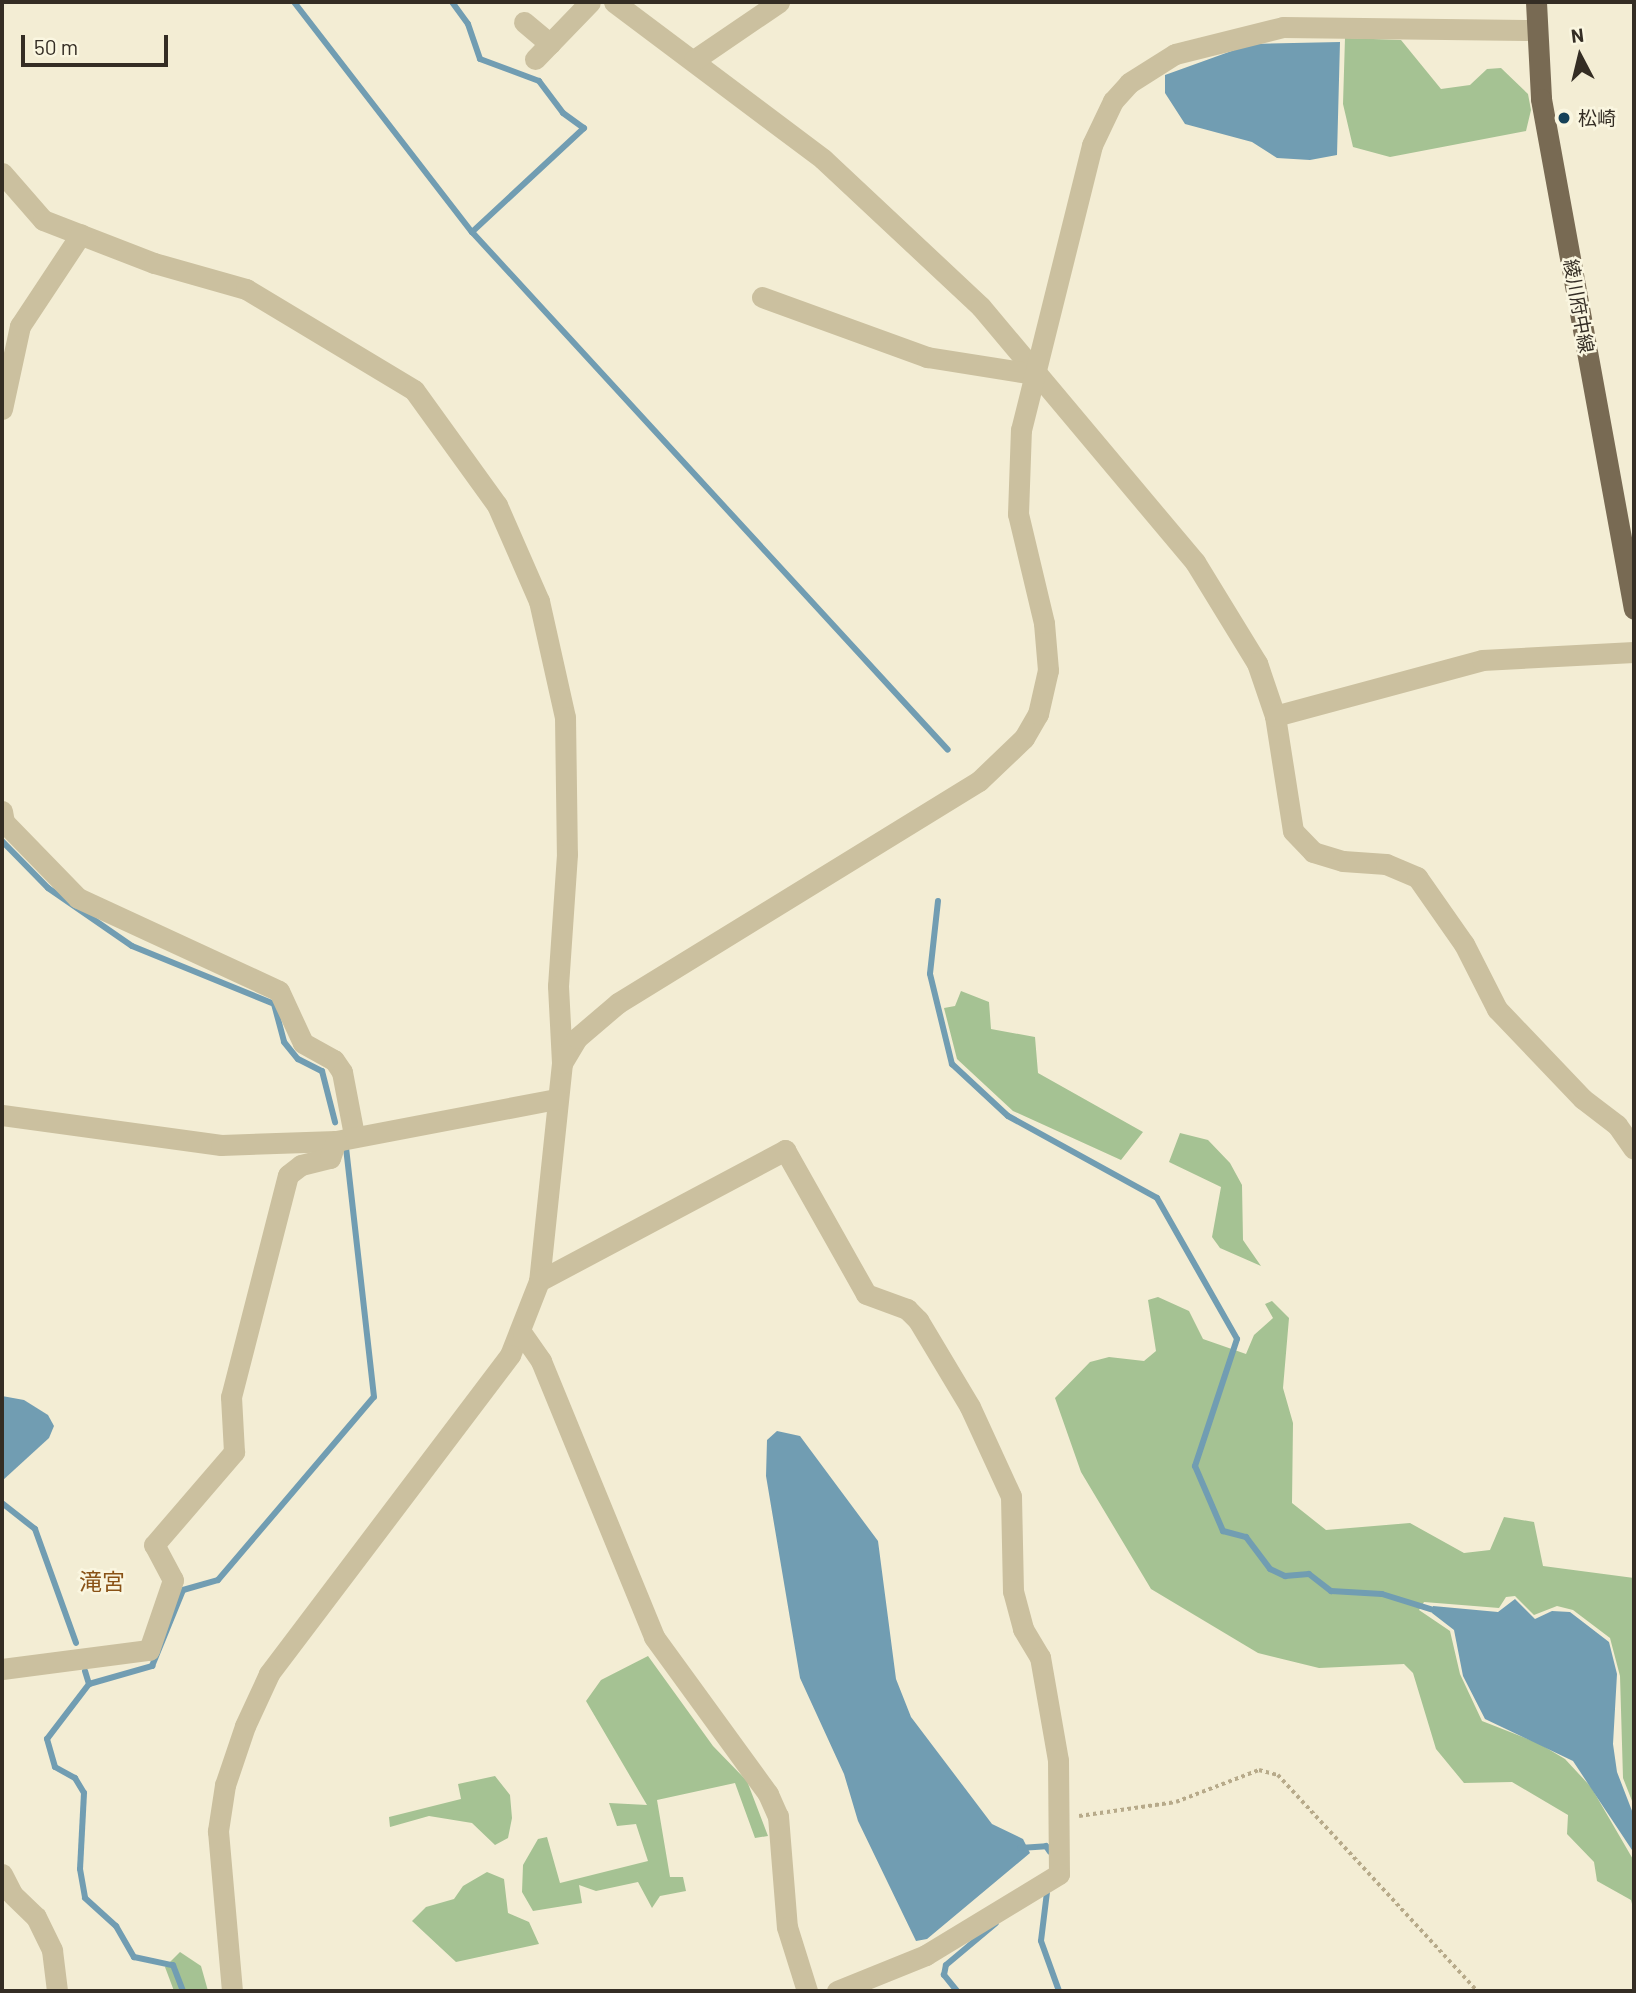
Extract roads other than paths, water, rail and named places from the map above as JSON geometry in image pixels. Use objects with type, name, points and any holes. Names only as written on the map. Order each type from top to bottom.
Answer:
[{"type":"main road","name":"綾川府中線","points":[[1536,2],[1535,30],[1541,99],[1634,609]]},
{"type":"street","points":[[535,59],[590,2]]},
{"type":"street","points":[[614,2],[823,159],[981,307],[1034,374],[1195,562],[1257,663],[1275,716],[1293,831],[1313,852],[1343,861],[1386,864],[1417,877],[1464,944],[1497,1009],[1583,1099],[1617,1125],[1634,1149]]},
{"type":"street","points":[[694,60],[779,2]]},
{"type":"street","points":[[524,22],[550,44]]},
{"type":"street","points":[[562,1063],[577,1038],[606,1011],[979,781],[1024,738],[1038,714],[1048,670],[1017,489],[1021,430],[1092,145],[1113,101],[1150,68],[1203,44],[1283,27],[1535,30]]},
{"type":"street","points":[[2,173],[43,220],[154,263],[246,289],[375,363],[414,390],[497,505],[538,601],[565,717],[567,854],[558,986],[562,1063],[556,1099],[539,1281],[523,1335],[269,1674],[244,1726],[225,1785],[218,1831],[232,1991]]},
{"type":"street","points":[[2,409],[20,326],[81,234]]},
{"type":"street","points":[[762,298],[927,357],[1034,374]]},
{"type":"street","points":[[1275,716],[1482,660],[1634,652]]},
{"type":"street","points":[[2,811],[4,822],[78,898],[279,991],[303,1043],[334,1060],[342,1072],[345,1138],[330,1158],[301,1166],[288,1175],[231,1396],[234,1451],[154,1545],[173,1580],[149,1650],[2,1669]]},
{"type":"street","points":[[2,1115],[220,1145],[345,1138],[556,1099]]},
{"type":"street","points":[[539,1281],[785,1150],[866,1294],[907,1309],[918,1320],[970,1407],[1011,1496],[1013,1591],[1023,1629],[1040,1657],[1048,1691],[1059,1816],[1059,1874],[926,1955],[837,1991]]},
{"type":"street","points":[[523,1335],[541,1361],[654,1637],[773,1805],[787,1927],[807,1991]]},
{"type":"street","points":[[2,1874],[12,1894],[36,1917],[52,1950],[57,1991]]},
{"type":"water","points":[[1340,42],[1337,155],[1310,160],[1277,158],[1252,142],[1185,124],[1165,93],[1165,75],[1251,44]]},
{"type":"water","points":[[2,1396],[24,1400],[48,1415],[54,1426],[49,1438],[2,1481]]},
{"type":"water","points":[[777,1431],[800,1436],[878,1541],[896,1679],[911,1717],[992,1824],[1023,1839],[1030,1853],[927,1939],[916,1941],[858,1821],[844,1774],[800,1678],[766,1476],[767,1440]]},
{"type":"water","points":[[1515,1599],[1535,1619],[1552,1611],[1570,1612],[1609,1642],[1617,1674],[1613,1744],[1617,1772],[1634,1816],[1634,1853],[1573,1761],[1485,1719],[1463,1676],[1454,1630],[1432,1613],[1433,1606],[1498,1612]]},
{"type":"waterway","points":[[294,2],[472,232]]},
{"type":"waterway","points":[[452,2],[468,24],[480,59],[539,81],[563,113],[584,128],[472,232],[948,750]]},
{"type":"waterway","points":[[2,841],[48,888],[132,946],[274,1004],[284,1042],[298,1059],[322,1071],[335,1122]]},
{"type":"waterway","points":[[938,901],[930,974],[952,1064],[1008,1116],[1157,1198],[1237,1339],[1195,1466],[1223,1531],[1246,1537],[1270,1569],[1285,1576],[1309,1574],[1331,1591],[1382,1594],[1440,1612]]},
{"type":"waterway","points":[[89,1684],[152,1666],[183,1590],[218,1580],[374,1397],[346,1149]]},
{"type":"waterway","points":[[2,1503],[35,1529],[76,1643]]},
{"type":"waterway","points":[[85,1671],[89,1684],[47,1739],[55,1767],[75,1778],[84,1793],[80,1869],[85,1898],[116,1926],[134,1957],[173,1965],[183,1991]]},
{"type":"waterway","points":[[1020,1848],[1046,1846],[1050,1852]]},
{"type":"waterway","points":[[1047,1892],[1041,1941],[1059,1991]]},
{"type":"waterway","points":[[957,1991],[944,1975],[946,1965],[996,1923]]},
{"type":"place","name":"松崎","points":[[1564,118]]},
{"type":"district","name":"滝宮","points":[[102,1581]]}]
